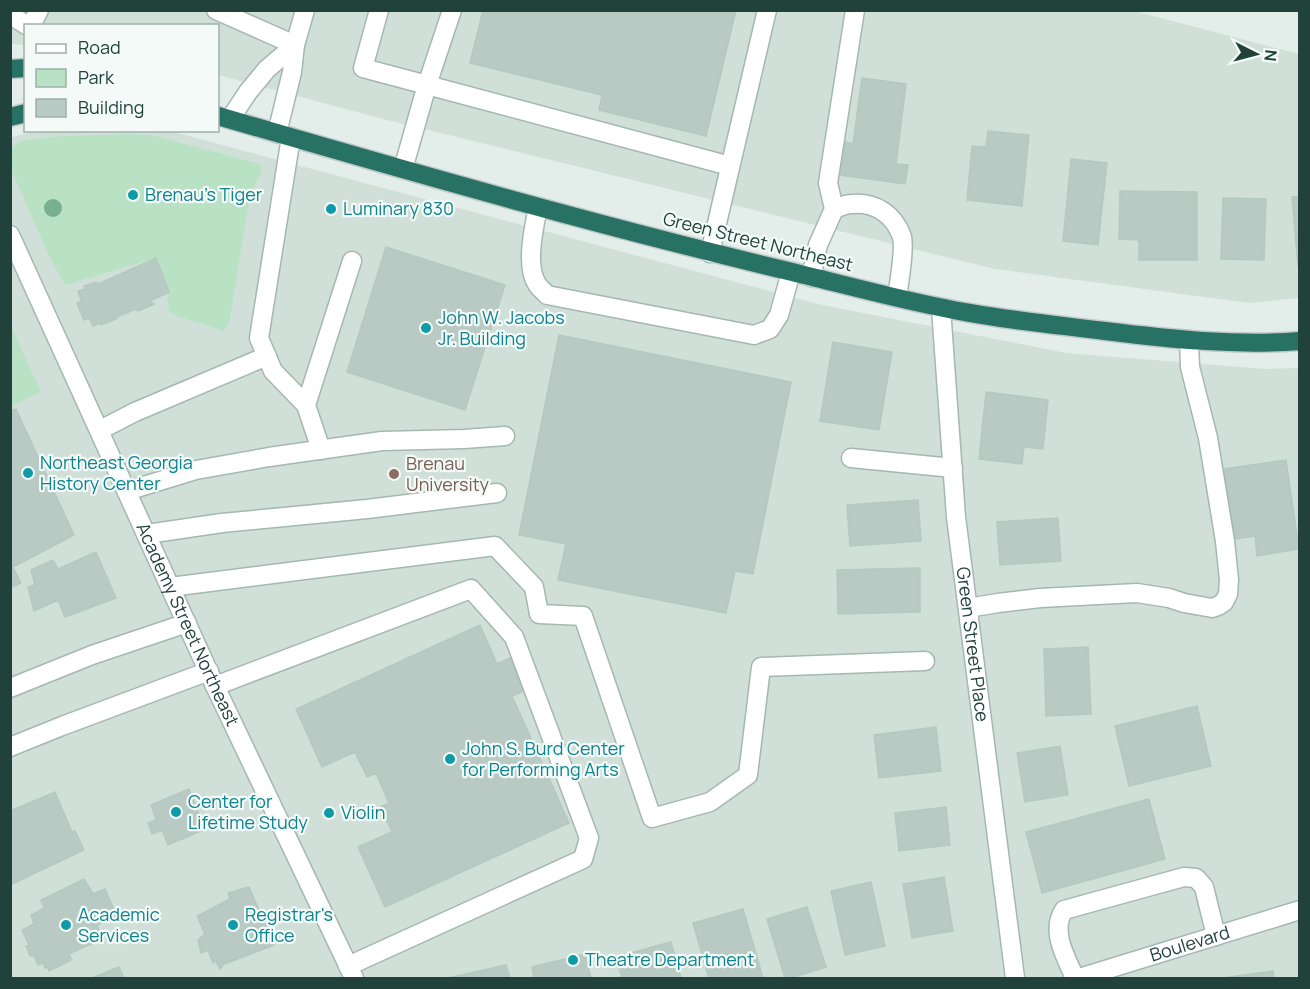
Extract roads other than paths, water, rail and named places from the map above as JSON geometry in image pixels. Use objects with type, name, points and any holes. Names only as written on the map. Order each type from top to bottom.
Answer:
[{"type":"highway","name":"Green Street Northeast","points":[[224,118],[710,253],[941,308],[1037,323],[1189,340],[1271,343],[1299,340]]},
{"type":"street","points":[[30,24],[39,10]]},
{"type":"street","points":[[216,10],[295,45]]},
{"type":"street","points":[[305,10],[295,45],[259,338],[273,371],[306,405],[321,450]]},
{"type":"street","points":[[379,10],[363,68],[730,166]]},
{"type":"street","points":[[403,169],[427,85],[452,10]]},
{"type":"street","points":[[710,253],[767,10]]},
{"type":"street","points":[[812,277],[818,245],[834,209],[828,183],[855,10]]},
{"type":"street","points":[[10,15],[26,24]]},
{"type":"street","points":[[224,118],[267,69],[295,45]]},
{"type":"street","points":[[834,209],[851,204],[874,205],[890,216],[902,238],[902,260],[897,297]]},
{"type":"street","points":[[538,207],[532,233],[530,260],[536,283],[547,295],[754,335],[770,328],[779,315],[791,272]]},
{"type":"street","name":"Academy Street Northeast","points":[[10,235],[212,678],[351,972]]},
{"type":"street","points":[[306,405],[352,261]]},
{"type":"street","name":"Green Street Place","points":[[941,308],[956,517],[1016,978]]},
{"type":"street","points":[[968,608],[1040,598],[1137,593],[1212,608],[1224,602],[1228,594],[1229,580],[1225,541],[1208,438],[1190,367],[1189,340]]},
{"type":"street","points":[[99,430],[135,412],[267,356]]},
{"type":"street","points":[[127,491],[196,470],[382,441],[505,436]]},
{"type":"street","points":[[851,458],[953,468]]},
{"type":"street","points":[[147,534],[222,523],[367,509],[497,493]]},
{"type":"street","points":[[171,587],[495,546],[534,587],[539,614],[583,616],[652,818],[710,802],[748,775],[761,667],[925,661]]},
{"type":"street","points":[[10,747],[471,589],[514,637],[589,838],[583,859],[351,972]]},
{"type":"street","points":[[10,688],[92,655],[187,623]]},
{"type":"street","points":[[1077,978],[1058,935],[1061,914],[1064,910],[1184,877],[1196,878],[1204,887],[1216,936]]},
{"type":"street","name":"Boulevard","points":[[1077,978],[1135,970],[1216,936],[1299,910]]},
{"type":"place","name":"Brenau's Tiger","points":[[133,195]]},
{"type":"place","name":"Luminary 830","points":[[331,209]]},
{"type":"place","name":"John W. Jacobs Jr. Building","points":[[426,328]]},
{"type":"place","name":"Northeast Georgia History Center","points":[[28,473]]},
{"type":"place","name":"Brenau University","points":[[394,474]]},
{"type":"place","name":"John S. Burd Center for Performing Arts","points":[[450,759]]},
{"type":"place","name":"Center for Lifetime Study","points":[[176,812]]},
{"type":"place","name":"Violin","points":[[329,813]]},
{"type":"place","name":"Academic Services","points":[[66,925]]},
{"type":"place","name":"Registrar's Office","points":[[233,925]]},
{"type":"place","name":"Theatre Department","points":[[573,960]]}]
